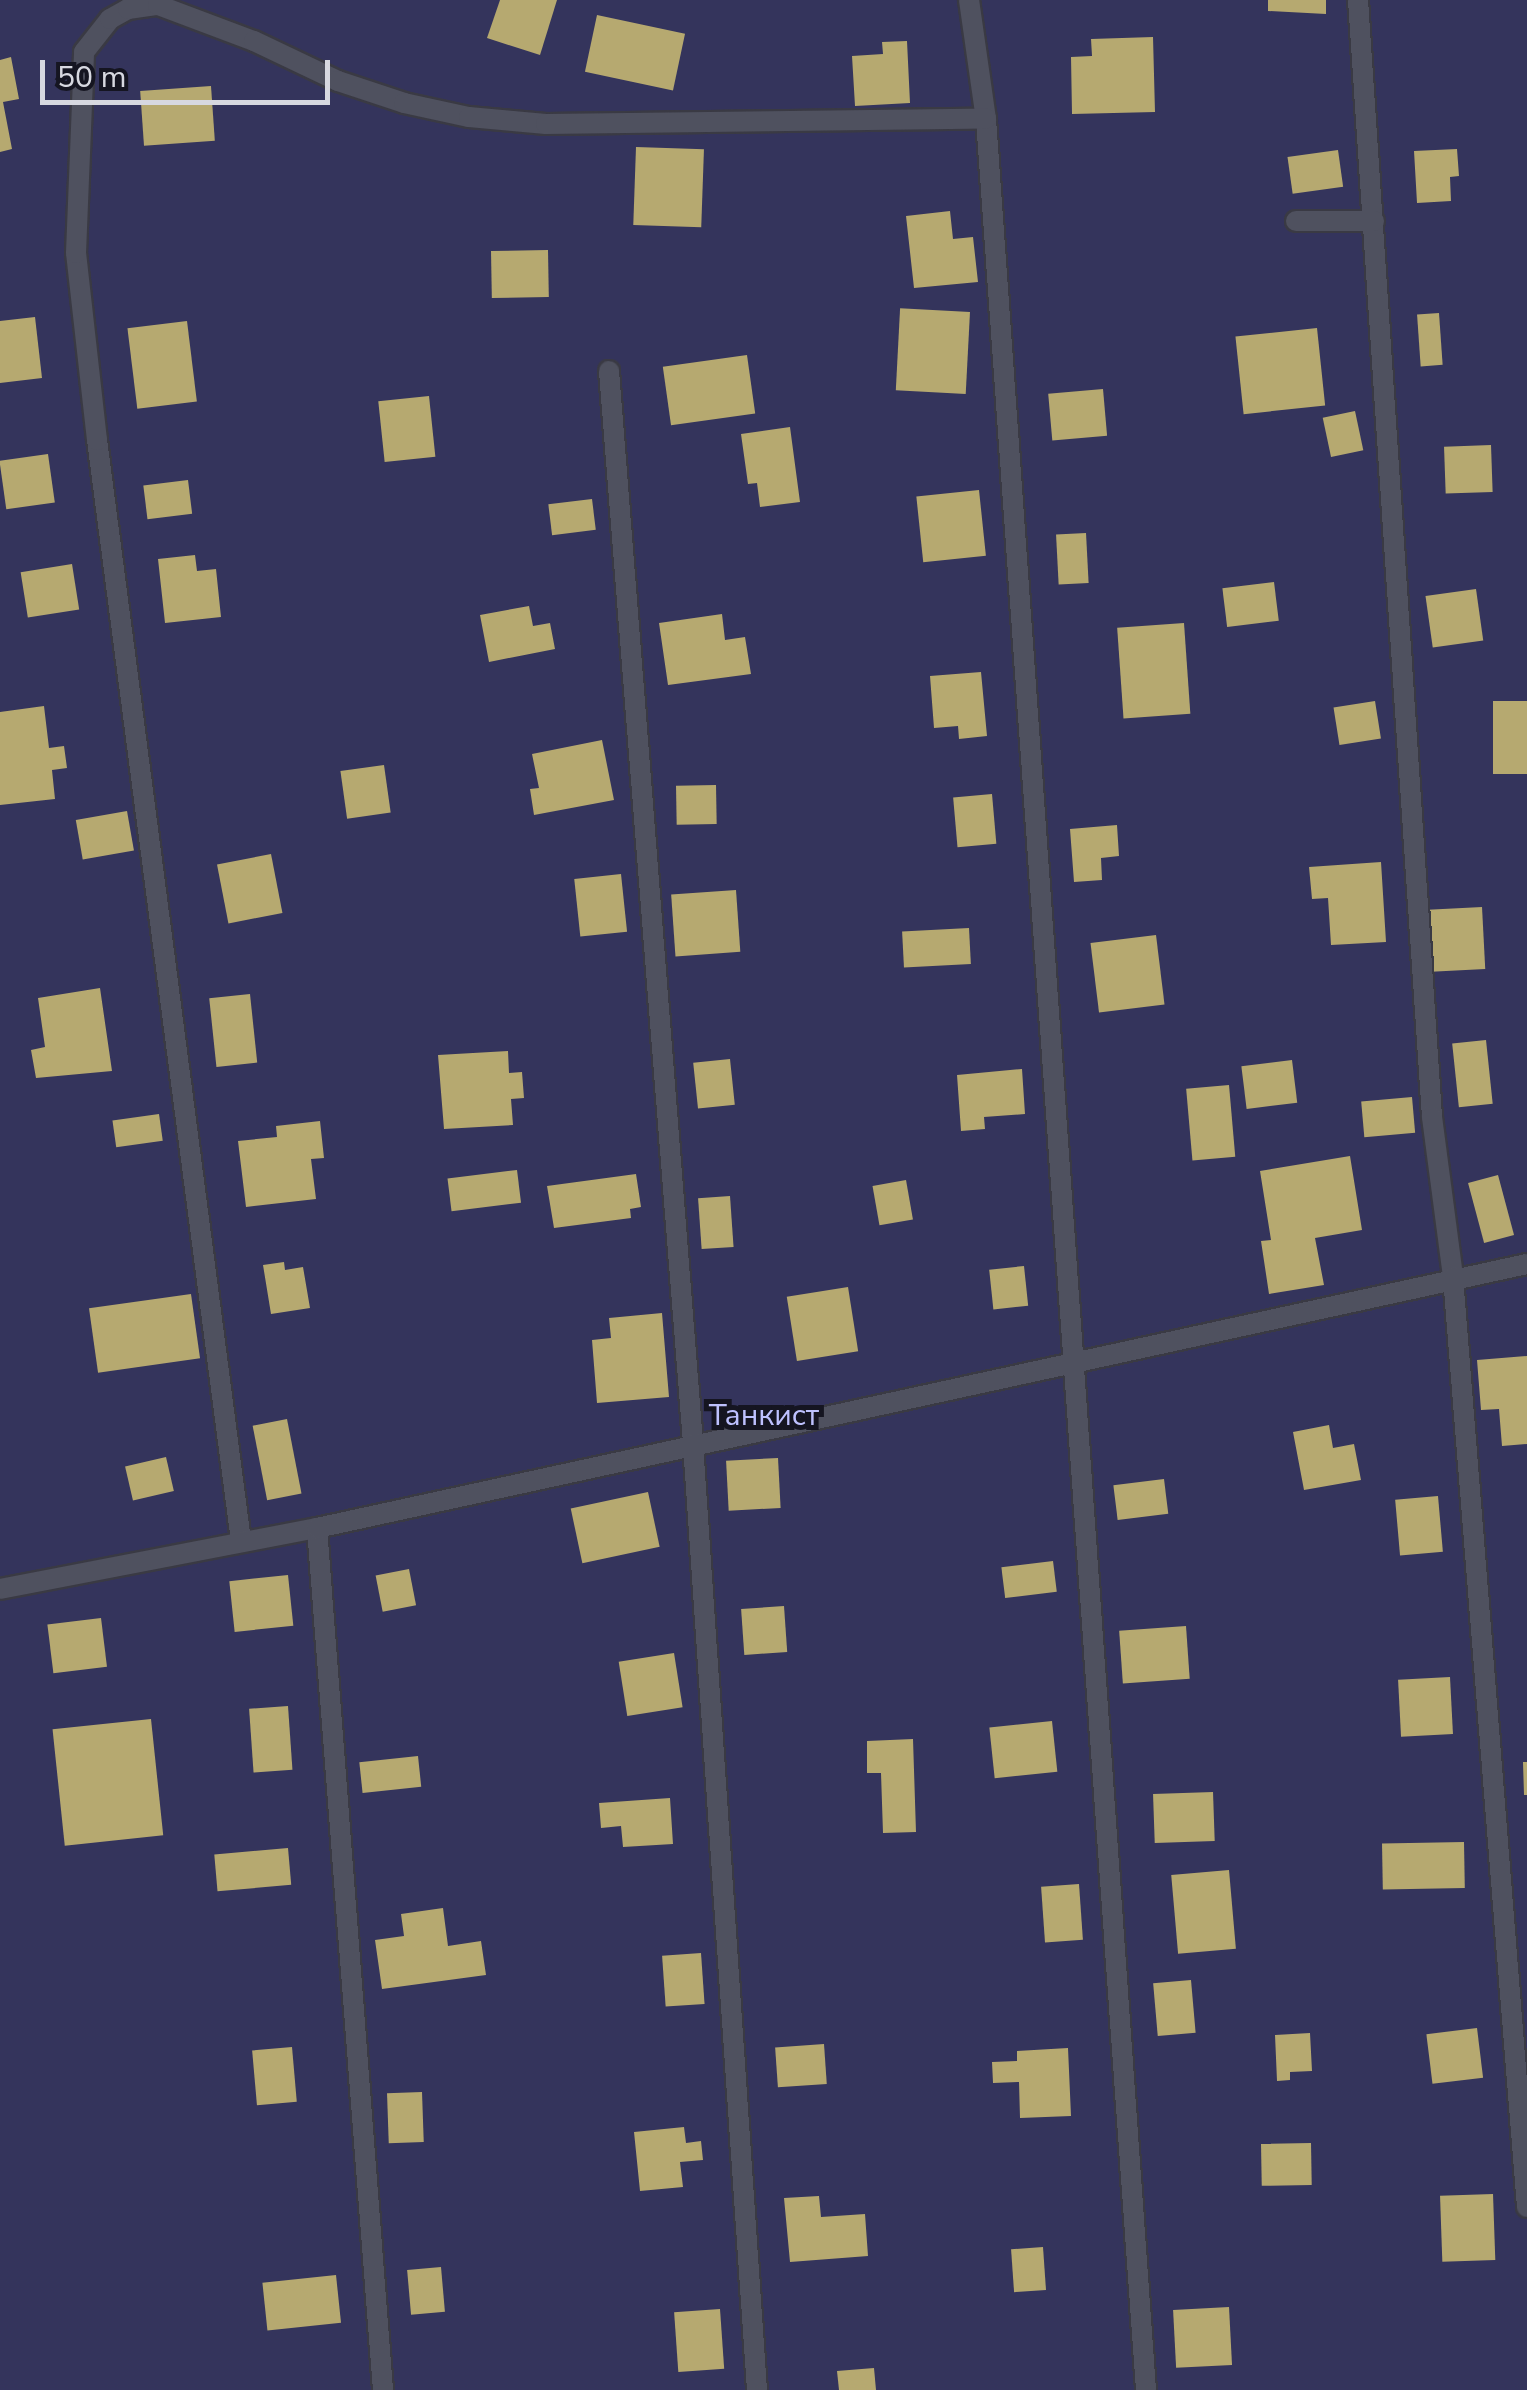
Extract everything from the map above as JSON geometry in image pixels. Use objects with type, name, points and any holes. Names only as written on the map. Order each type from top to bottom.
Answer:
[{"type":"lane","points":[[970,0],[986,120],[1146,2390]]},
{"type":"lane","points":[[1358,0],[1432,1117],[1453,1277],[1527,2208]]},
{"type":"lane","points":[[241,1540],[96,440],[76,253],[84,52],[110,19],[128,9],[158,5],[254,41],[338,81],[404,103],[469,117],[546,124],[986,120]]},
{"type":"lane","points":[[1296,221],[1374,221]]},
{"type":"lane","points":[[609,371],[694,1444],[758,2390]]},
{"type":"lane","points":[[0,1588],[317,1528],[1453,1277],[1527,1264]]},
{"type":"lane","points":[[317,1528],[383,2390]]},
{"type":"green space","name":"Танкист","points":[[0,0],[1527,0],[1527,2390],[0,2390]]},
{"type":"building","points":[[500,0],[557,0],[540,55],[487,38]]},
{"type":"building","points":[[1268,0],[1326,0],[1326,14],[1268,11]]},
{"type":"building","points":[[597,15],[685,34],[673,90],[585,72]]},
{"type":"building","points":[[1153,37],[1155,112],[1072,114],[1071,57],[1092,56],[1091,39]]},
{"type":"building","points":[[907,41],[910,103],[855,106],[852,56],[883,54],[882,42]]},
{"type":"building","points":[[11,57],[19,99],[3,102],[12,149],[0,152],[0,60]]},
{"type":"building","points":[[211,86],[215,141],[144,146],[140,91]]},
{"type":"building","points":[[636,147],[704,149],[701,227],[633,225]]},
{"type":"building","points":[[1457,149],[1459,176],[1450,177],[1451,201],[1417,203],[1414,151]]},
{"type":"building","points":[[1338,150],[1343,187],[1293,194],[1287,157]]},
{"type":"building","points":[[950,211],[953,239],[973,237],[978,282],[914,288],[906,216]]},
{"type":"building","points":[[548,250],[549,297],[492,298],[491,251]]},
{"type":"building","points":[[900,308],[970,312],[966,394],[896,390]]},
{"type":"building","points":[[1439,313],[1443,365],[1421,366],[1417,315]]},
{"type":"building","points":[[35,317],[42,378],[0,383],[0,321]]},
{"type":"building","points":[[187,321],[197,401],[137,409],[127,328]]},
{"type":"building","points":[[1317,328],[1325,406],[1244,414],[1235,337]]},
{"type":"building","points":[[747,355],[755,413],[671,425],[663,367]]},
{"type":"building","points":[[1103,389],[1107,436],[1052,441],[1048,394]]},
{"type":"building","points":[[429,396],[435,457],[385,462],[378,401]]},
{"type":"building","points":[[1355,411],[1363,450],[1331,457],[1323,418]]},
{"type":"building","points":[[790,427],[800,502],[760,507],[757,483],[748,484],[741,434]]},
{"type":"building","points":[[1491,445],[1493,492],[1446,494],[1444,447]]},
{"type":"building","points":[[48,454],[55,503],[6,509],[0,461]]},
{"type":"building","points":[[188,480],[192,514],[147,519],[143,485]]},
{"type":"building","points":[[979,490],[986,556],[923,562],[916,497]]},
{"type":"building","points":[[592,499],[596,530],[552,535],[548,504]]},
{"type":"building","points":[[1086,533],[1089,583],[1059,585],[1056,535]]},
{"type":"building","points":[[195,555],[197,571],[216,569],[221,617],[165,623],[158,559]]},
{"type":"building","points":[[72,564],[79,609],[28,618],[21,572]]},
{"type":"building","points":[[1274,582],[1279,621],[1227,627],[1222,588]]},
{"type":"building","points":[[1476,589],[1483,640],[1433,648],[1425,596]]},
{"type":"building","points":[[529,606],[533,626],[550,623],[555,649],[489,662],[480,615]]},
{"type":"building","points":[[722,614],[725,640],[745,637],[751,674],[668,685],[659,623]]},
{"type":"building","points":[[1184,623],[1190,714],[1124,718],[1117,628]]},
{"type":"building","points":[[981,672],[987,736],[959,739],[958,726],[934,728],[930,676]]},
{"type":"building","points":[[1375,701],[1381,739],[1339,745],[1334,708]]},
{"type":"building","points":[[1493,701],[1527,701],[1527,774],[1493,774]]},
{"type":"building","points":[[44,706],[49,748],[64,746],[67,768],[52,770],[55,799],[0,805],[0,712]]},
{"type":"building","points":[[602,740],[614,800],[534,815],[530,789],[539,788],[532,754]]},
{"type":"building","points":[[384,765],[391,813],[347,819],[340,771]]},
{"type":"building","points":[[716,785],[717,824],[677,825],[676,786]]},
{"type":"building","points":[[992,794],[996,844],[958,847],[953,797]]},
{"type":"building","points":[[127,811],[134,850],[83,859],[76,820]]},
{"type":"building","points":[[1117,825],[1119,856],[1101,858],[1102,880],[1074,882],[1070,829]]},
{"type":"building","points":[[271,854],[282,913],[228,923],[217,864]]},
{"type":"building","points":[[1381,862],[1386,942],[1331,945],[1328,898],[1312,899],[1309,867]]},
{"type":"building","points":[[621,874],[627,932],[580,937],[574,879]]},
{"type":"building","points":[[736,890],[740,952],[675,956],[671,895]]},
{"type":"building","points":[[1482,907],[1485,969],[1431,972],[1428,910]]},
{"type":"building","points":[[969,928],[971,964],[904,967],[902,932]]},
{"type":"building","points":[[1156,935],[1165,1004],[1099,1013],[1090,943]]},
{"type":"building","points":[[100,988],[112,1071],[36,1078],[31,1050],[45,1047],[38,998]]},
{"type":"building","points":[[250,994],[257,1063],[216,1067],[209,998]]},
{"type":"building","points":[[1486,1040],[1493,1104],[1459,1107],[1452,1044]]},
{"type":"building","points":[[508,1051],[509,1073],[522,1072],[524,1098],[511,1099],[513,1125],[444,1129],[438,1055]]},
{"type":"building","points":[[730,1059],[735,1105],[698,1109],[693,1063]]},
{"type":"building","points":[[1292,1060],[1297,1103],[1247,1109],[1241,1066]]},
{"type":"building","points":[[1022,1069],[1025,1114],[984,1117],[985,1129],[961,1131],[957,1075]]},
{"type":"building","points":[[1229,1085],[1235,1157],[1192,1160],[1186,1089]]},
{"type":"building","points":[[1412,1097],[1415,1133],[1364,1137],[1361,1101]]},
{"type":"building","points":[[159,1114],[163,1141],[116,1147],[112,1121]]},
{"type":"building","points":[[320,1121],[324,1158],[311,1159],[316,1199],[246,1207],[238,1141],[277,1137],[276,1126]]},
{"type":"building","points":[[1350,1156],[1362,1230],[1315,1238],[1324,1285],[1269,1294],[1261,1241],[1271,1240],[1260,1171]]},
{"type":"building","points":[[517,1170],[521,1203],[452,1211],[448,1179]]},
{"type":"building","points":[[636,1174],[641,1207],[630,1209],[631,1218],[554,1228],[547,1186]]},
{"type":"building","points":[[1498,1175],[1514,1235],[1484,1243],[1468,1183]]},
{"type":"building","points":[[906,1180],[913,1219],[879,1225],[873,1186]]},
{"type":"building","points":[[730,1196],[734,1247],[702,1249],[698,1198]]},
{"type":"building","points":[[284,1262],[285,1270],[303,1267],[310,1308],[271,1314],[263,1265]]},
{"type":"building","points":[[1024,1266],[1028,1306],[993,1309],[989,1270]]},
{"type":"building","points":[[848,1287],[858,1351],[797,1361],[787,1297]]},
{"type":"building","points":[[191,1294],[200,1358],[98,1373],[89,1308]]},
{"type":"building","points":[[662,1313],[669,1397],[597,1403],[592,1340],[611,1338],[609,1318]]},
{"type":"building","points":[[1527,1356],[1527,1444],[1502,1446],[1499,1409],[1481,1410],[1477,1360]]},
{"type":"building","points":[[287,1419],[302,1494],[267,1500],[253,1426]]},
{"type":"building","points":[[1329,1425],[1333,1448],[1354,1444],[1361,1480],[1304,1490],[1293,1432]]},
{"type":"building","points":[[166,1457],[174,1491],[133,1501],[125,1466]]},
{"type":"building","points":[[778,1458],[781,1508],[729,1511],[726,1461]]},
{"type":"building","points":[[1164,1479],[1168,1514],[1118,1520],[1113,1485]]},
{"type":"building","points":[[648,1492],[660,1547],[582,1563],[571,1508]]},
{"type":"building","points":[[1438,1496],[1443,1552],[1400,1556],[1395,1500]]},
{"type":"building","points":[[1053,1561],[1057,1592],[1005,1598],[1001,1567]]},
{"type":"building","points":[[409,1569],[416,1605],[383,1612],[376,1575]]},
{"type":"building","points":[[288,1575],[293,1626],[235,1632],[229,1581]]},
{"type":"building","points":[[784,1606],[787,1652],[744,1655],[741,1609]]},
{"type":"building","points":[[101,1618],[107,1667],[53,1673],[47,1625]]},
{"type":"building","points":[[1186,1626],[1190,1679],[1123,1684],[1119,1631]]},
{"type":"building","points":[[674,1653],[683,1707],[627,1716],[619,1662]]},
{"type":"building","points":[[1450,1677],[1453,1734],[1401,1737],[1398,1680]]},
{"type":"building","points":[[288,1706],[292,1770],[254,1773],[249,1709]]},
{"type":"building","points":[[151,1719],[163,1835],[65,1846],[53,1729]]},
{"type":"building","points":[[1052,1721],[1057,1772],[995,1778],[989,1728]]},
{"type":"building","points":[[913,1739],[916,1832],[883,1833],[881,1773],[867,1773],[867,1741]]},
{"type":"building","points":[[418,1756],[421,1787],[363,1793],[359,1762]]},
{"type":"building","points":[[1523,1762],[1527,1762],[1527,1795],[1524,1795]]},
{"type":"building","points":[[1213,1792],[1215,1841],[1155,1843],[1153,1794]]},
{"type":"building","points":[[670,1798],[673,1844],[623,1847],[621,1826],[601,1828],[599,1803]]},
{"type":"building","points":[[1464,1842],[1465,1888],[1383,1889],[1382,1843]]},
{"type":"building","points":[[288,1848],[291,1885],[218,1891],[214,1854]]},
{"type":"building","points":[[1229,1870],[1236,1949],[1178,1954],[1171,1875]]},
{"type":"building","points":[[1079,1884],[1083,1940],[1045,1943],[1041,1887]]},
{"type":"building","points":[[443,1908],[448,1946],[481,1941],[486,1975],[382,1989],[375,1940],[404,1936],[401,1914]]},
{"type":"building","points":[[701,1953],[705,2004],[666,2007],[662,1956]]},
{"type":"building","points":[[1191,1980],[1196,2033],[1158,2036],[1153,1983]]},
{"type":"building","points":[[1477,2028],[1483,2078],[1432,2084],[1426,2034]]},
{"type":"building","points":[[1310,2033],[1312,2071],[1290,2072],[1290,2080],[1277,2081],[1275,2035]]},
{"type":"building","points":[[824,2044],[827,2084],[778,2087],[775,2047]]},
{"type":"building","points":[[292,2047],[297,2102],[257,2105],[252,2050]]},
{"type":"building","points":[[1068,2048],[1071,2116],[1020,2118],[1019,2082],[993,2083],[992,2062],[1017,2061],[1017,2051]]},
{"type":"building","points":[[422,2092],[424,2142],[389,2143],[387,2093]]},
{"type":"building","points":[[684,2127],[686,2143],[701,2141],[703,2160],[680,2162],[683,2187],[640,2191],[634,2132]]},
{"type":"building","points":[[1311,2143],[1312,2185],[1262,2186],[1261,2144]]},
{"type":"building","points":[[1493,2194],[1495,2260],[1442,2262],[1440,2196]]},
{"type":"building","points":[[819,2196],[821,2217],[865,2214],[868,2256],[790,2262],[784,2198]]},
{"type":"building","points":[[1043,2247],[1046,2290],[1014,2292],[1011,2249]]},
{"type":"building","points":[[441,2267],[445,2312],[411,2315],[407,2270]]},
{"type":"building","points":[[336,2275],[341,2323],[267,2330],[262,2283]]},
{"type":"building","points":[[1229,2307],[1232,2365],[1176,2368],[1173,2310]]},
{"type":"building","points":[[720,2309],[724,2369],[678,2372],[674,2312]]},
{"type":"building","points":[[874,2368],[876,2390],[839,2390],[837,2371]]}]
